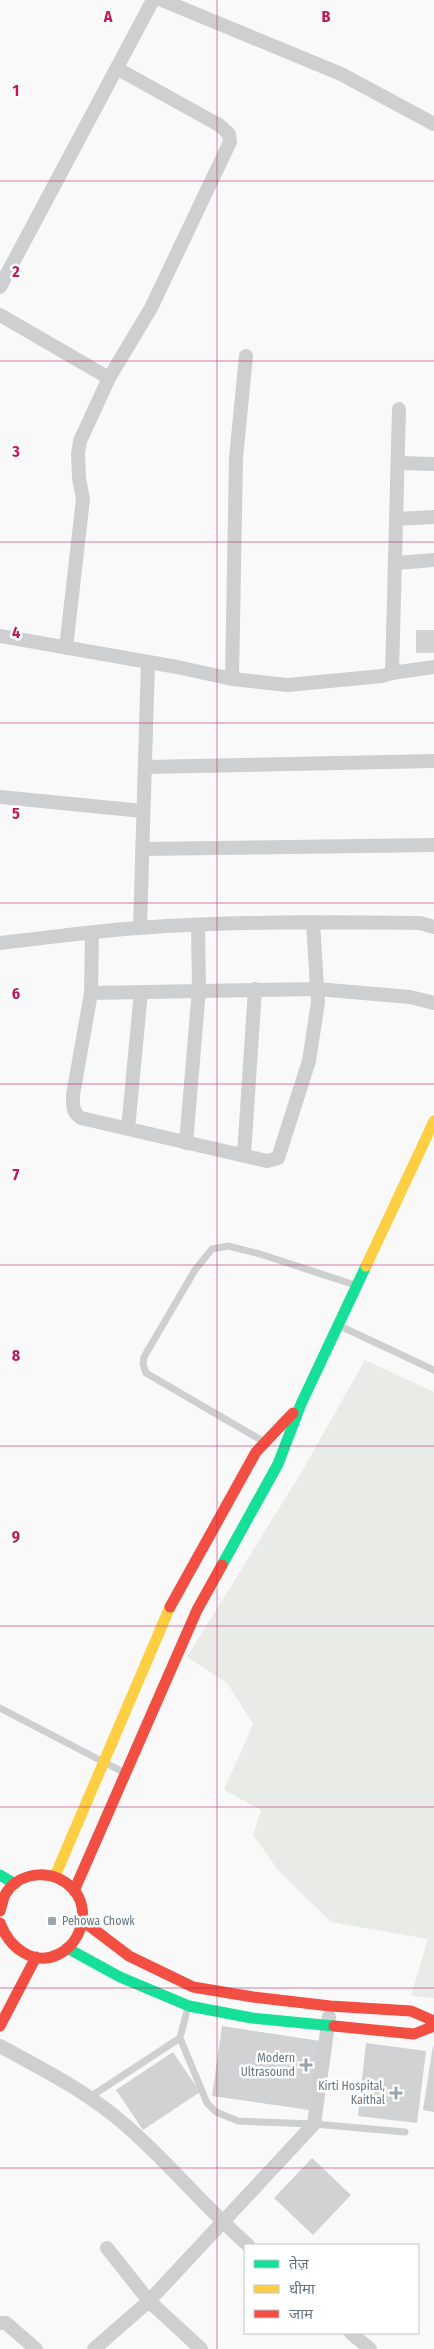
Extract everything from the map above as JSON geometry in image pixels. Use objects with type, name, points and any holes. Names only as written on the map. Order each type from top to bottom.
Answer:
[{"type":"main road","points":[[56,1876],[104,1762],[163,1656],[197,1610],[278,1464],[301,1404],[434,1121]]},
{"type":"main road","points":[[74,1891],[125,1773],[163,1656],[173,1600],[256,1452],[301,1404]]},
{"type":"main road","points":[[0,1905],[14,1884],[23,1878],[40,1874],[56,1876],[70,1885],[80,1898],[84,1913],[81,1930],[74,1943],[60,1954],[44,1958],[21,1953],[3,1934],[0,1923]]},
{"type":"main road","points":[[0,1875],[14,1884]]},
{"type":"main road","points":[[82,1920],[128,1956],[193,1987],[253,1997],[330,2006],[410,2011],[434,2021]]},
{"type":"main road","points":[[3,1954],[9,1942]]},
{"type":"main road","points":[[67,1948],[120,1977],[188,2006],[252,2018],[414,2034],[434,2026]]},
{"type":"main road","points":[[0,2026],[36,1957]]},
{"type":"street","points":[[0,287],[118,69],[153,0]]},
{"type":"street","points":[[162,0],[342,74],[434,124]]},
{"type":"street","points":[[66,648],[83,499],[78,454],[80,441],[110,378],[151,308],[230,142],[229,134],[219,125],[118,69]]},
{"type":"street","points":[[0,315],[110,378]]},
{"type":"street","points":[[232,679],[236,458],[246,356]]},
{"type":"street","points":[[392,673],[400,409]]},
{"type":"street","points":[[398,464],[434,464]]},
{"type":"street","points":[[396,519],[434,517]]},
{"type":"street","points":[[396,563],[434,560]]},
{"type":"street","points":[[0,636],[232,679],[288,685],[382,676],[434,667]]},
{"type":"street","points":[[140,928],[148,662]]},
{"type":"street","points":[[145,767],[434,761]]},
{"type":"street","points":[[0,797],[143,811]]},
{"type":"street","points":[[142,849],[434,845]]},
{"type":"street","points":[[92,933],[91,994],[73,1107],[75,1114],[81,1118],[267,1161],[278,1158],[309,1061],[318,1002],[313,922]]},
{"type":"street","points":[[0,943],[140,928],[313,922],[420,923],[434,927]]},
{"type":"street","points":[[186,1143],[199,990],[198,926]]},
{"type":"street","points":[[244,1155],[255,989]]},
{"type":"street","points":[[91,994],[199,990],[317,989],[410,997],[434,1003]]},
{"type":"street","points":[[128,1129],[141,992]]},
{"type":"street","points":[[94,2349],[148,2302],[314,2124],[330,2006]]},
{"type":"street","points":[[0,2046],[90,2097],[123,2123],[222,2223],[247,2244]]},
{"type":"street","points":[[107,2248],[148,2302],[201,2349]]},
{"type":"street","points":[[0,2323],[6,2323],[36,2349]]},
{"type":"street","points":[[352,2334],[370,2349]]},
{"type":"lane","points":[[265,1443],[146,1373],[143,1364],[144,1357],[195,1270],[212,1249],[228,1246],[260,1254],[357,1286]]},
{"type":"lane","points":[[339,1325],[434,1370]]},
{"type":"lane","points":[[0,1708],[125,1773]]},
{"type":"lane","points":[[193,1987],[180,2038],[207,2103],[216,2112],[238,2121],[314,2124],[405,2132]]},
{"type":"lane","points":[[90,2097],[180,2038]]},
{"type":"shaded area","points":[[365,1360],[434,1392],[434,1998],[411,1996],[428,1939],[331,1922],[279,1871],[253,1835],[261,1810],[224,1790],[253,1724],[227,1683],[187,1657],[301,1473]]},
{"type":"building","points":[[416,630],[434,630],[434,653],[416,653]]},
{"type":"building","points":[[222,2026],[320,2041],[309,2110],[212,2096]]},
{"type":"building","points":[[366,2043],[426,2051],[417,2123],[358,2116]]},
{"type":"building","points":[[434,2046],[434,2112],[423,2110]]},
{"type":"building","points":[[173,2052],[200,2092],[143,2130],[116,2090]]},
{"type":"building","points":[[312,2158],[351,2195],[313,2235],[274,2198]]},
{"type":"traffic: fast","points":[[222,1565],[278,1464],[301,1404],[366,1266]]},
{"type":"traffic: fast","points":[[0,1875],[15,1884]]},
{"type":"traffic: fast","points":[[67,1948],[120,1977],[189,2006],[252,2018],[334,2026]]},
{"type":"traffic: slow","points":[[366,1266],[434,1121]]},
{"type":"traffic: slow","points":[[55,1876],[170,1607]]},
{"type":"traffic: jam","points":[[170,1607],[256,1452],[293,1413]]},
{"type":"traffic: jam","points":[[74,1891],[197,1610],[222,1565]]},
{"type":"traffic: jam","points":[[0,1911],[5,1895],[12,1885],[29,1876],[48,1875],[66,1882],[73,1889],[79,1897],[83,1915],[78,1933],[67,1949],[59,1954],[40,1958],[31,1956],[16,1947],[9,1940],[0,1923]]},
{"type":"traffic: jam","points":[[83,1921],[129,1956],[193,1987],[253,1997],[330,2006],[411,2011],[434,2021]]},
{"type":"traffic: jam","points":[[0,2026],[36,1957]]},
{"type":"traffic: jam","points":[[334,2026],[414,2034],[434,2026]]},
{"type":"place","name":"Pehowa Chowk","points":[[52,1921]]},
{"type":"place","name":"Modern Ultrasound","points":[[306,2065]]},
{"type":"place","name":"Kirti Hospital, Kaithal","points":[[396,2093]]}]
